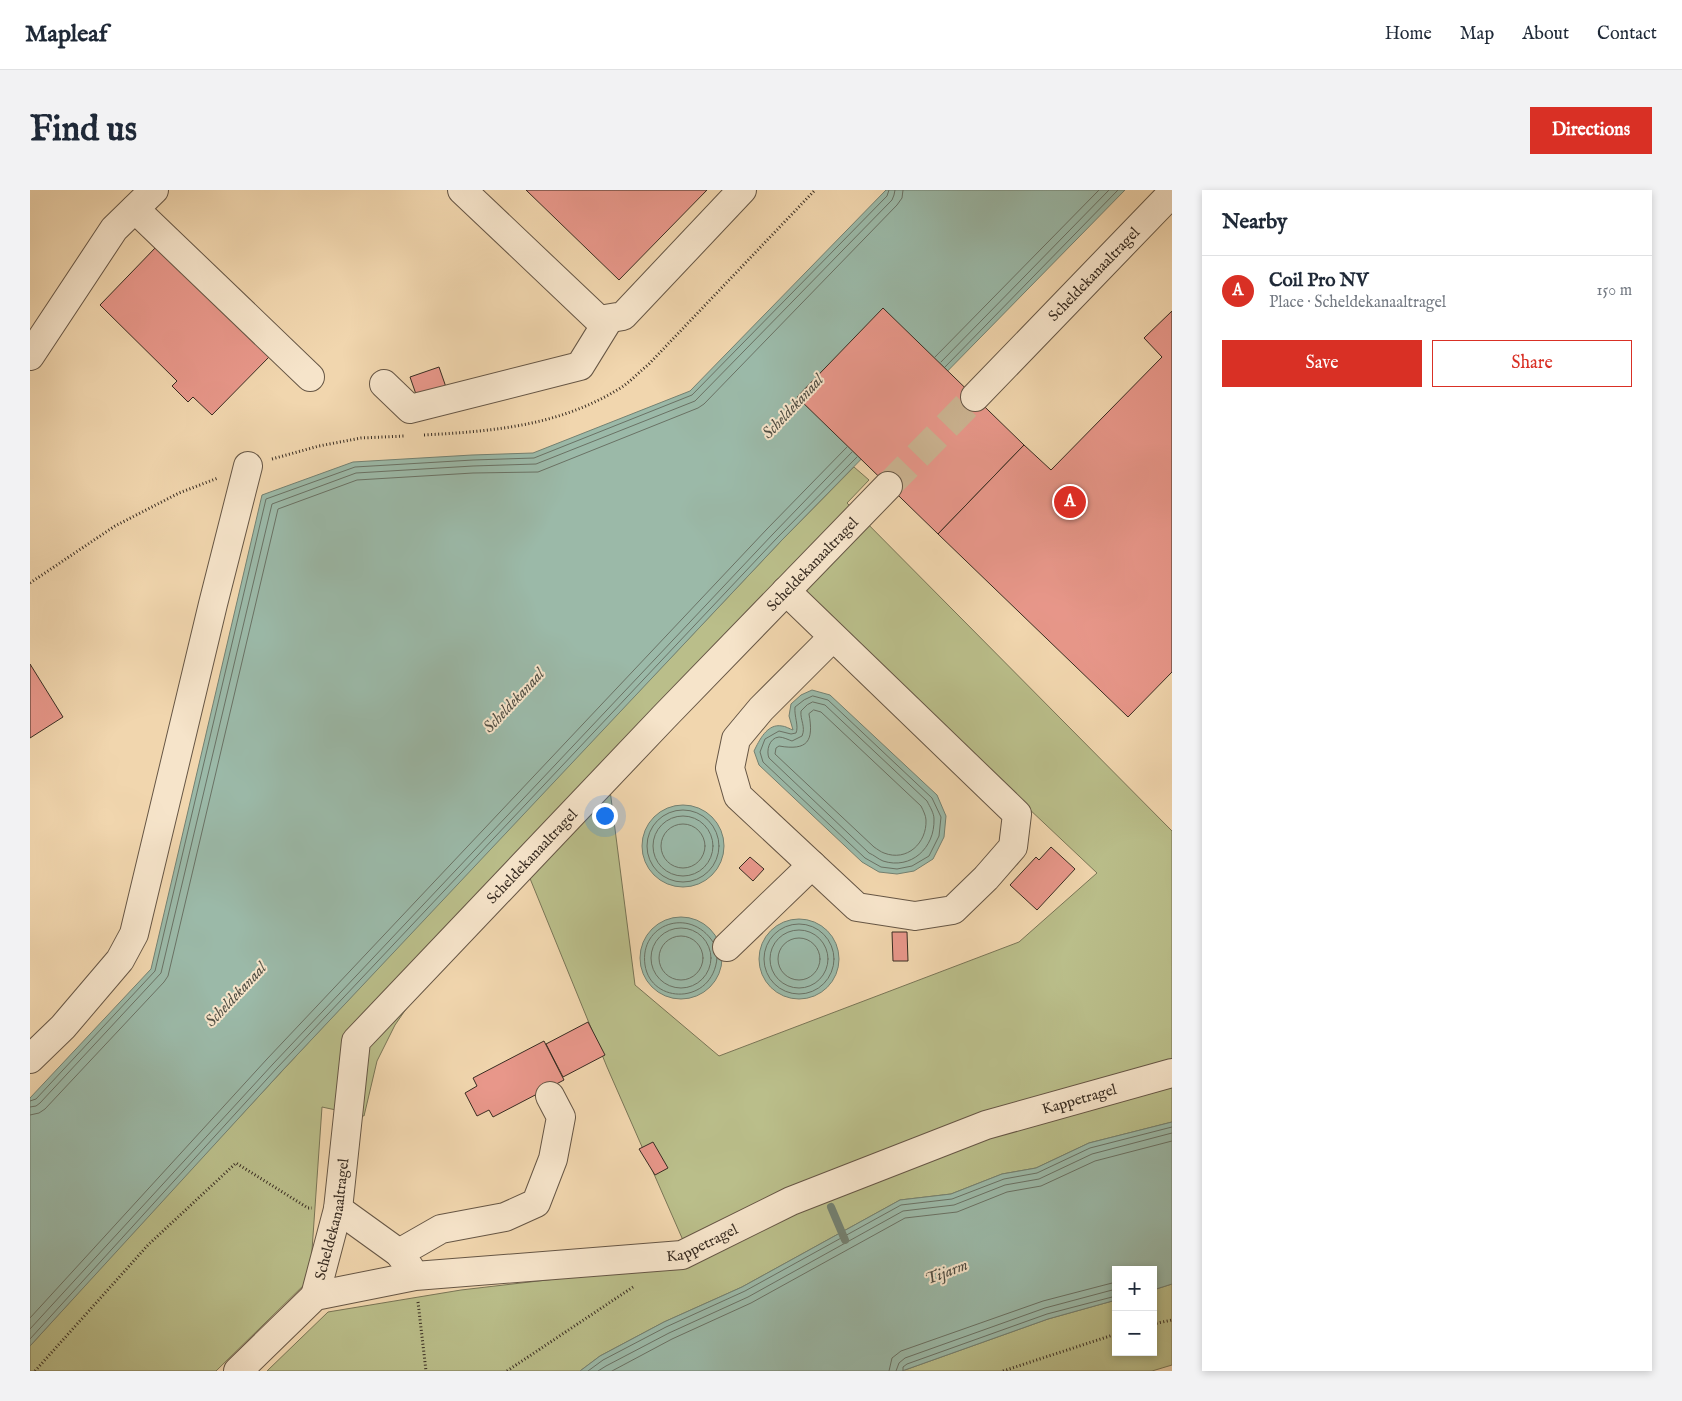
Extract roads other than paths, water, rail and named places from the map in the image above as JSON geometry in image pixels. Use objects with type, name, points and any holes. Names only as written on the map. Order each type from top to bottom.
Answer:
[{"type":"street","points":[[30,356],[114,229],[154,190]]},
{"type":"street","points":[[462,190],[599,320],[623,316],[742,190]]},
{"type":"street","name":"Scheldekanaaltragel","points":[[975,396],[1172,193]]},
{"type":"street","points":[[135,209],[310,377]]},
{"type":"street","points":[[384,384],[410,409],[580,366],[609,318]]},
{"type":"street","points":[[30,1059],[63,1027],[120,960],[134,934],[215,594],[248,466]]},
{"type":"street","name":"Scheldekanaaltragel","points":[[315,1296],[338,1209],[356,1041],[664,717],[888,486]]},
{"type":"street","points":[[786,591],[1017,814],[1013,847],[986,878],[953,910],[915,916],[857,907],[738,796],[730,768],[736,738],[761,709],[833,637]]},
{"type":"street","points":[[727,947],[812,865]]},
{"type":"street","name":"Kappetragel","points":[[315,1296],[427,1275],[682,1255],[791,1201],[986,1125],[1172,1074]]},
{"type":"street","points":[[398,1253],[441,1229],[505,1217],[536,1202],[553,1158],[561,1117],[550,1096]]},
{"type":"street","points":[[338,1209],[427,1275]]},
{"type":"street","points":[[238,1371],[315,1296]]},
{"type":"water","name":"Scheldekanaal","points":[[886,190],[1125,190],[781,541],[281,1072],[30,1346],[30,1098],[151,969],[262,495],[353,462],[533,453],[690,391]]},
{"type":"water","points":[[812,690],[830,695],[937,795],[946,816],[944,837],[933,859],[914,871],[897,874],[879,872],[862,862],[759,765],[754,751],[761,738],[772,727],[783,726],[793,730],[789,716],[791,704],[801,695]]},
{"type":"water","points":[[683,805],[699,808],[712,817],[721,830],[724,846],[721,862],[712,875],[699,884],[683,887],[667,884],[654,875],[645,862],[642,846],[645,830],[654,817],[667,808]]},
{"type":"water","points":[[681,917],[697,920],[710,929],[719,942],[722,958],[719,974],[710,987],[697,996],[681,999],[665,996],[652,987],[643,974],[640,958],[643,942],[652,929],[665,920]]},
{"type":"water","points":[[799,919],[814,922],[827,931],[836,944],[839,959],[836,974],[827,987],[814,996],[799,999],[784,996],[771,987],[762,974],[759,959],[762,944],[771,931],[784,922]]},
{"type":"water","name":"Tijarm","points":[[1172,1122],[1172,1284],[1157,1289],[1157,1266],[1112,1266],[1112,1301],[1048,1319],[902,1371],[580,1371],[600,1356],[664,1322],[742,1287],[900,1200],[951,1194],[1002,1174],[1036,1168],[1089,1143]]},
{"type":"waterway","points":[[831,1207],[845,1240]]},
{"type":"tunnel","points":[[888,486],[975,397]]},
{"type":"place","name":"Coil Pro NV","points":[[1070,502]]}]
